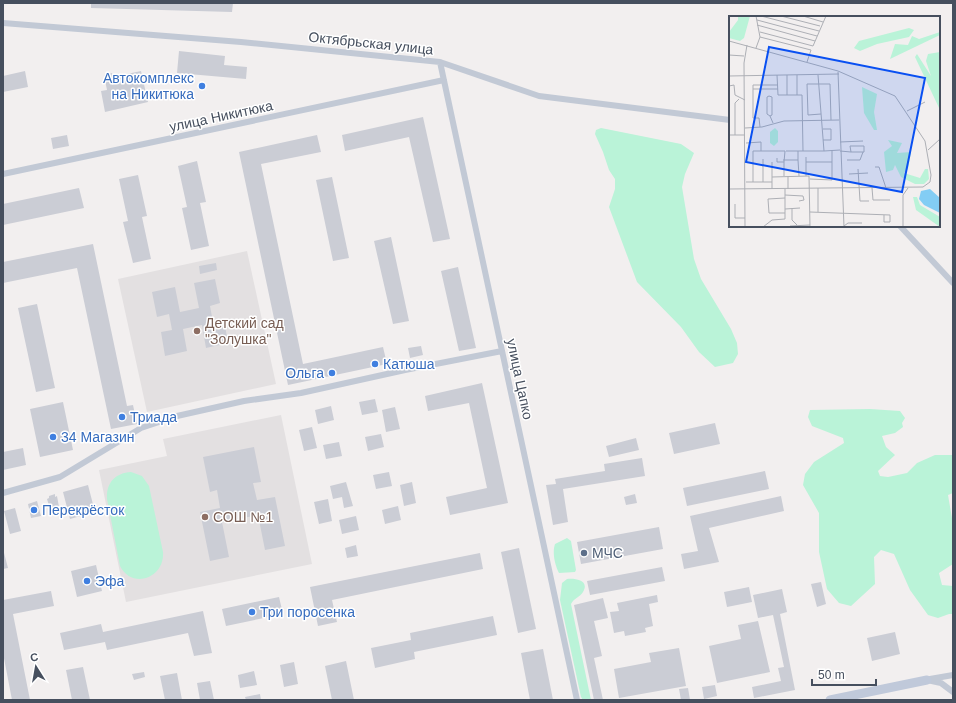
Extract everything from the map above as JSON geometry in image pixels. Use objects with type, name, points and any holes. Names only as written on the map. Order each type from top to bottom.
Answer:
[{"type":"street","name":"Октябрьская улица","points":[[3,23],[241,42],[440,62],[539,96],[729,120]]},
{"type":"street","name":"улица Цапко","points":[[440,62],[577,700]]},
{"type":"street","name":"улица Никитюка","points":[[3,174],[444,80]]},
{"type":"street","points":[[901,227],[953,283]]},
{"type":"street","points":[[3,493],[60,477],[141,428],[178,416],[244,401],[301,393],[405,370],[502,351]]},
{"type":"street","points":[[830,700],[953,675]]},
{"type":"street","points":[[927,680],[941,683],[953,692]]},
{"type":"shaded area","name":"Детский сад \"Золушка\"","points":[[247,251],[276,384],[147,412],[118,279]]},
{"type":"shaded area","name":"СОШ №1","points":[[281,415],[312,564],[126,602],[99,470],[167,456],[163,439]]},
{"type":"green space","points":[[601,128],[681,144],[694,153],[685,174],[682,187],[694,259],[701,279],[731,329],[737,343],[738,354],[733,363],[715,367],[699,352],[681,327],[637,282],[609,207],[615,189],[615,179],[609,170],[595,134],[596,130]]},
{"type":"green space","points":[[870,409],[900,411],[905,418],[902,423],[903,427],[895,433],[882,436],[886,447],[895,455],[878,471],[880,476],[888,477],[907,473],[917,463],[935,455],[953,455],[953,493],[948,495],[953,524],[953,564],[939,573],[942,585],[953,586],[953,614],[938,618],[928,615],[910,590],[894,554],[881,550],[874,557],[875,584],[851,606],[839,603],[827,589],[819,552],[819,513],[803,485],[805,474],[814,462],[844,443],[843,438],[812,426],[808,417],[810,410]]},
{"type":"green space","points":[[131,472],[142,476],[149,486],[163,552],[159,569],[147,578],[139,579],[132,578],[125,573],[120,566],[107,499],[108,488],[113,480],[120,474]]},
{"type":"green space","points":[[567,538],[571,541],[576,570],[575,572],[559,573],[554,559],[554,548],[555,544]]},
{"type":"green space","points":[[567,579],[581,581],[585,585],[583,592],[571,604],[591,700],[583,700],[581,697],[560,600],[562,583]]},
{"type":"building","points":[[91,3],[233,3],[232,12],[91,8]]},
{"type":"building","points":[[179,51],[225,56],[224,65],[247,67],[246,79],[177,73]]},
{"type":"building","points":[[25,71],[28,87],[3,92],[3,76]]},
{"type":"building","points":[[141,71],[148,102],[105,112],[101,91],[107,90],[104,75],[112,73],[113,77]]},
{"type":"building","points":[[423,117],[450,239],[433,242],[409,137],[345,151],[342,135]]},
{"type":"building","points":[[67,135],[69,146],[53,149],[51,138]]},
{"type":"building","points":[[317,135],[321,152],[261,164],[303,364],[383,347],[387,364],[288,385],[239,152]]},
{"type":"building","points":[[197,161],[206,202],[200,203],[209,246],[191,250],[182,208],[187,207],[178,166]]},
{"type":"building","points":[[138,175],[147,216],[142,217],[151,259],[133,263],[123,222],[128,221],[119,179]]},
{"type":"building","points":[[332,177],[349,258],[333,261],[316,180]]},
{"type":"building","points":[[79,188],[84,208],[3,225],[3,204]]},
{"type":"building","points":[[391,237],[409,321],[393,324],[374,241]]},
{"type":"building","points":[[93,244],[127,406],[133,405],[137,424],[111,429],[77,268],[3,283],[3,262]]},
{"type":"building","points":[[216,263],[217,270],[200,274],[199,266]]},
{"type":"building","points":[[458,267],[476,348],[459,351],[441,271]]},
{"type":"building","name":"Детский сад \"Золушка\"","points":[[215,279],[220,303],[210,306],[213,322],[224,320],[228,343],[206,348],[202,325],[183,329],[187,351],[165,356],[161,332],[172,330],[169,314],[157,317],[152,292],[175,287],[180,312],[199,308],[194,283]]},
{"type":"building","points":[[37,304],[55,388],[36,392],[18,308]]},
{"type":"building","points":[[421,346],[423,355],[410,358],[408,348]]},
{"type":"building","points":[[482,383],[508,503],[450,515],[446,497],[487,488],[469,403],[428,411],[425,396]]},
{"type":"building","points":[[375,399],[378,412],[362,415],[359,402]]},
{"type":"building","name":"34 Магазин","points":[[63,402],[73,450],[40,457],[30,409]]},
{"type":"building","points":[[331,406],[334,420],[318,424],[315,410]]},
{"type":"building","points":[[395,407],[400,429],[386,432],[382,410]]},
{"type":"building","points":[[715,423],[720,444],[674,454],[669,433]]},
{"type":"building","points":[[312,427],[317,448],[304,451],[299,430]]},
{"type":"building","points":[[381,434],[384,447],[368,451],[365,437]]},
{"type":"building","points":[[636,438],[639,450],[609,457],[606,446]]},
{"type":"building","points":[[339,442],[342,456],[326,459],[323,445]]},
{"type":"building","points":[[254,447],[261,482],[253,483],[257,500],[275,497],[285,546],[265,550],[258,515],[222,522],[229,557],[210,561],[200,512],[220,508],[217,490],[210,492],[203,457]]},
{"type":"building","points":[[23,448],[26,465],[3,470],[3,452]]},
{"type":"building","points":[[642,458],[645,476],[563,489],[568,522],[553,525],[546,485],[556,484],[555,479],[605,471],[604,464]]},
{"type":"building","points":[[765,471],[769,489],[687,506],[683,488]]},
{"type":"building","points":[[389,472],[392,486],[376,489],[373,475]]},
{"type":"building","points":[[346,482],[353,506],[344,508],[342,497],[333,499],[330,486]]},
{"type":"building","points":[[412,482],[416,503],[404,506],[400,485]]},
{"type":"building","points":[[88,485],[95,512],[70,519],[63,492]]},
{"type":"building","points":[[55,494],[55,497],[57,496],[59,507],[50,509],[47,499],[49,496]]},
{"type":"building","points":[[635,494],[637,503],[626,505],[624,497]]},
{"type":"building","points":[[781,496],[784,511],[709,528],[719,562],[684,569],[681,554],[698,551],[690,516]]},
{"type":"building","points":[[328,499],[332,521],[319,524],[314,502]]},
{"type":"building","name":"Перекрёсток","points":[[37,501],[41,516],[31,518],[28,504]]},
{"type":"building","points":[[398,506],[401,520],[385,524],[382,510]]},
{"type":"building","points":[[15,508],[21,531],[10,534],[4,511]]},
{"type":"building","points":[[356,516],[359,530],[342,534],[339,520]]},
{"type":"building","points":[[659,527],[663,549],[581,564],[577,542]]},
{"type":"building","points":[[356,545],[358,556],[347,558],[345,548]]},
{"type":"building","points":[[519,548],[536,629],[518,633],[501,552]]},
{"type":"building","points":[[3,549],[8,568],[3,569]]},
{"type":"building","points":[[480,553],[483,569],[332,600],[337,622],[318,626],[310,587]]},
{"type":"building","name":"Эфа","points":[[96,565],[102,591],[77,597],[71,571]]},
{"type":"building","points":[[662,567],[665,581],[590,595],[587,581]]},
{"type":"building","points":[[821,582],[826,604],[817,607],[811,584]]},
{"type":"building","points":[[749,587],[752,602],[727,607],[724,592]]},
{"type":"building","points":[[782,589],[787,612],[780,614],[795,690],[754,698],[752,687],[781,681],[778,668],[784,667],[773,615],[758,618],[753,595]]},
{"type":"building","points":[[51,591],[54,606],[13,614],[30,700],[12,700],[3,653],[3,600]]},
{"type":"building","points":[[657,595],[658,602],[649,604],[653,626],[645,628],[646,632],[625,636],[624,631],[614,633],[610,612],[619,611],[617,603]]},
{"type":"building","name":"Три поросенка","points":[[279,597],[283,614],[226,626],[222,609]]},
{"type":"building","points":[[603,598],[608,618],[594,621],[602,656],[594,658],[603,700],[594,700],[574,605]]},
{"type":"building","points":[[203,611],[212,653],[194,656],[188,633],[107,650],[105,642],[64,650],[60,633],[101,624],[103,632]]},
{"type":"building","points":[[493,616],[497,635],[414,652],[415,659],[375,668],[371,648],[411,640],[410,633]]},
{"type":"building","points":[[758,621],[770,672],[717,683],[709,646],[741,639],[738,625]]},
{"type":"building","points":[[895,632],[900,654],[872,661],[867,638]]},
{"type":"building","points":[[679,648],[686,686],[619,698],[614,669],[651,662],[649,653]]},
{"type":"building","points":[[543,649],[553,700],[530,700],[521,653]]},
{"type":"building","points":[[346,661],[354,700],[332,700],[325,666]]},
{"type":"building","points":[[294,662],[298,684],[284,687],[280,665]]},
{"type":"building","points":[[83,667],[90,700],[72,700],[66,670]]},
{"type":"building","points":[[254,671],[257,685],[240,688],[238,675]]},
{"type":"building","points":[[144,672],[145,677],[134,680],[132,674]]},
{"type":"building","points":[[177,673],[182,700],[165,700],[160,676]]},
{"type":"building","points":[[210,681],[214,700],[200,700],[197,683]]},
{"type":"building","points":[[715,685],[717,696],[704,699],[702,687]]},
{"type":"building","points":[[688,688],[690,700],[681,700],[679,689]]},
{"type":"building","points":[[260,694],[261,700],[246,700],[245,697]]},
{"type":"place","name":"Автокомплекс на Никитюка","points":[[202,86]]},
{"type":"place","name":"Детский сад \"Золушка\"","points":[[197,331]]},
{"type":"place","name":"Катюша","points":[[375,364]]},
{"type":"place","name":"Ольга","points":[[332,373]]},
{"type":"place","name":"Триада","points":[[122,417]]},
{"type":"place","name":"34 Магазин","points":[[53,437]]},
{"type":"place","name":"Перекрёсток","points":[[34,510]]},
{"type":"place","name":"СОШ №1","points":[[205,517]]},
{"type":"place","name":"МЧС","points":[[584,553]]},
{"type":"place","name":"Эфа","points":[[87,581]]},
{"type":"place","name":"Три поросенка","points":[[252,612]]}]
